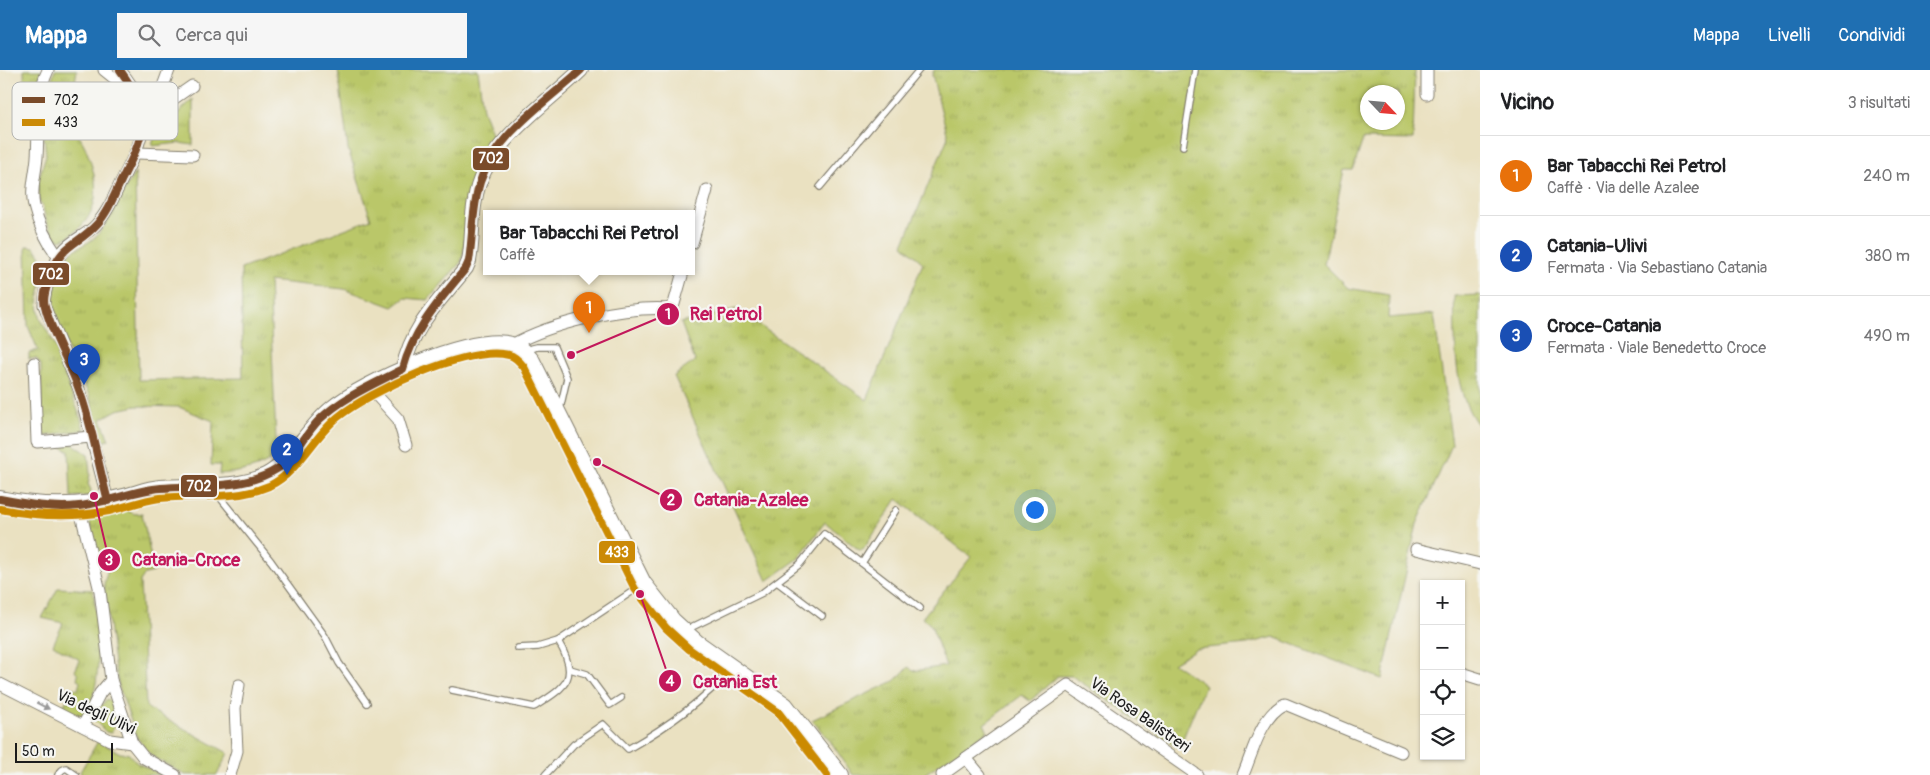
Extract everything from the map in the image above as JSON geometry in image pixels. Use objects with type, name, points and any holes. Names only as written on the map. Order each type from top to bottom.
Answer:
[{"type":"main road","points":[[0,499],[39,506],[78,506],[159,488],[212,486],[254,480],[277,469],[331,409],[403,369],[454,352],[485,345],[517,348],[532,361],[643,583],[673,621],[696,642],[786,705],[840,775]]},
{"type":"street","points":[[43,82],[48,70]]},
{"type":"street","points":[[104,70],[118,82]]},
{"type":"street","points":[[120,70],[129,82]]},
{"type":"street","points":[[165,82],[169,70]]},
{"type":"street","points":[[403,369],[407,350],[423,320],[438,298],[466,268],[471,251],[474,200],[482,173],[492,155],[581,70]]},
{"type":"street","points":[[1427,70],[1427,94]]},
{"type":"street","points":[[178,96],[192,86]]},
{"type":"street","points":[[38,140],[33,179],[33,205],[52,249],[59,258]]},
{"type":"street","points":[[108,500],[69,362],[44,305],[49,280],[63,251],[90,230],[102,216],[137,153],[141,140]]},
{"type":"street","points":[[137,153],[193,155]]},
{"type":"street","points":[[695,232],[707,190]]},
{"type":"street","points":[[517,348],[533,333],[609,314],[669,309],[674,304],[682,275]]},
{"type":"street","points":[[34,363],[37,442],[91,437]]},
{"type":"street","points":[[369,387],[398,419],[406,445]]},
{"type":"street","points":[[78,506],[100,591],[111,680],[132,743]]},
{"type":"street","points":[[1416,549],[1480,564]]},
{"type":"street","points":[[1465,674],[1480,679]]},
{"type":"street","points":[[83,726],[100,693],[111,680]]},
{"type":"street","name":"Via degli Ulivi","points":[[0,684],[110,740],[132,743],[144,758],[175,775]]},
{"type":"street","points":[[230,775],[236,751],[235,708],[239,685]]},
{"type":"street","name":"Via Rosa Balistreri","points":[[942,775],[1068,685],[1197,775]]},
{"type":"street","points":[[1243,775],[1268,716],[1285,704],[1401,752]]},
{"type":"street","points":[[966,758],[980,775]]},
{"type":"lane","points":[[820,187],[919,70]]},
{"type":"lane","points":[[1183,146],[1195,70]]},
{"type":"lane","points":[[517,348],[554,347],[567,378],[558,414]]},
{"type":"lane","points":[[212,486],[325,636],[339,663],[367,703]]},
{"type":"lane","points":[[862,563],[896,510]]},
{"type":"lane","points":[[684,631],[762,593],[800,564],[824,534],[920,608]]},
{"type":"lane","points":[[776,582],[822,616]]},
{"type":"lane","points":[[518,648],[538,647],[558,641],[643,583]]},
{"type":"lane","points":[[452,690],[534,707],[561,689],[569,677],[570,669],[565,653],[558,641]]},
{"type":"lane","points":[[545,775],[574,744],[603,724],[628,749],[650,737],[715,687],[732,667]]},
{"type":"lane","points":[[570,669],[587,674],[610,705],[621,698]]},
{"type":"lane","points":[[58,775],[66,768],[76,775]]},
{"type":"green space","points":[[24,70],[41,70],[39,82],[24,82]]},
{"type":"green space","points":[[55,70],[77,70],[75,82],[51,82]]},
{"type":"green space","points":[[338,70],[478,70],[483,110],[495,141],[473,174],[466,209],[464,250],[461,262],[428,300],[405,298],[393,307],[344,289],[269,281],[276,440],[284,449],[262,465],[237,472],[219,474],[220,465],[211,465],[213,421],[179,407],[136,406],[117,410],[101,419],[109,440],[101,442],[89,395],[50,310],[51,286],[62,262],[73,251],[99,233],[135,173],[139,380],[243,378],[241,269],[371,219],[348,149]]},
{"type":"green space","points":[[934,70],[1415,70],[1413,140],[1363,139],[1353,170],[1344,170],[1324,264],[1348,288],[1389,295],[1388,318],[1434,314],[1452,445],[1417,524],[1382,679],[1274,637],[1247,644],[1196,649],[1173,663],[1205,685],[1179,748],[1072,676],[1058,676],[1030,701],[1022,695],[984,724],[988,731],[923,775],[853,775],[833,745],[812,720],[894,681],[909,667],[913,671],[946,666],[931,625],[922,618],[971,557],[897,499],[863,550],[859,550],[825,522],[798,559],[767,581],[674,376],[695,361],[681,323],[736,309],[867,400],[923,263],[903,245],[948,137],[932,75]]},
{"type":"green space","points":[[193,99],[193,145],[179,143],[152,146],[154,140],[178,140],[178,113]]},
{"type":"green space","points":[[44,140],[81,140],[94,173],[96,193],[91,212],[77,230],[61,240],[54,237],[46,220],[42,204],[39,202],[38,181],[46,155]]},
{"type":"green space","points":[[26,246],[34,247],[43,262],[38,303],[39,312],[43,324],[59,354],[84,430],[42,435],[41,365],[36,358],[29,359],[29,353],[38,350],[28,326]]},
{"type":"green space","points":[[1480,295],[1480,427],[1471,414],[1460,382],[1455,347],[1454,296]]},
{"type":"green space","points":[[73,444],[88,454],[90,474],[88,484],[91,490],[89,496],[71,497],[69,451],[57,445]]},
{"type":"green space","points":[[116,506],[135,514],[142,513],[154,572],[145,574],[140,581],[146,706],[228,753],[217,775],[185,775],[152,756],[137,738],[119,687],[114,663],[104,584],[110,561],[95,554],[88,511]]},
{"type":"green space","points":[[58,588],[93,590],[98,639],[97,678],[87,709],[78,719],[64,710],[63,707],[73,688],[78,689],[80,682],[75,671],[80,660],[53,645],[63,623],[42,618]]},
{"type":"green space","points":[[107,699],[111,701],[117,720],[111,733],[106,732],[94,720],[97,711]]},
{"type":"green space","points":[[98,741],[120,753],[129,754],[137,763],[162,775],[82,775],[80,772]]},
{"type":"transit line","name":"702","points":[[120,70],[128,82]]},
{"type":"transit line","name":"702","points":[[0,499],[49,506],[79,506],[151,489],[236,483],[264,476],[277,469],[289,459],[319,420],[338,404],[403,369],[421,327],[466,268],[469,261],[475,202],[487,165],[509,134],[581,70]]},
{"type":"transit line","name":"702","points":[[108,501],[83,401],[51,326],[44,299],[49,280],[59,257],[90,231],[108,209],[139,140]]},
{"type":"transit line","name":"433","points":[[0,509],[41,515],[81,515],[109,511],[160,498],[229,495],[256,491],[280,480],[329,425],[353,406],[372,395],[420,372],[445,363],[491,354],[509,355],[524,367],[635,589],[666,628],[689,649],[778,712],[827,775]]},
{"type":"place","name":"Bar Tabacchi Rei Petrol","points":[[589,333]]},
{"type":"place","name":"Rei Petrol","points":[[571,355]]},
{"type":"place","name":"Croce-Catania","points":[[84,385]]},
{"type":"place","name":"Catania-Azalee","points":[[597,462]]},
{"type":"place","name":"Catania-Ulivi","points":[[287,475]]},
{"type":"place","name":"Catania-Croce","points":[[94,496]]},
{"type":"place","name":"Catania Est","points":[[640,594]]}]
